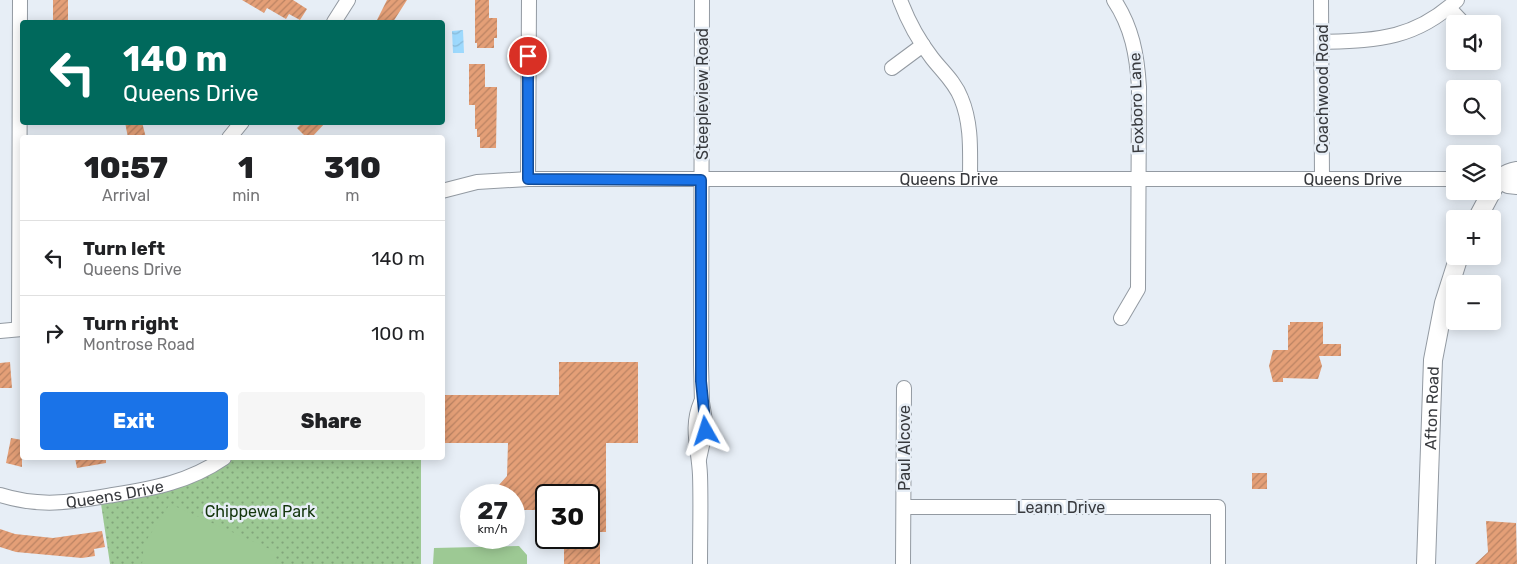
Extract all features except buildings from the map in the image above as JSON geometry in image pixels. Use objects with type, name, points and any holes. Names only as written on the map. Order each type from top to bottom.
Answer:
[{"type":"street","points":[[20,0],[20,20]]},
{"type":"street","points":[[335,20],[348,0]]},
{"type":"street","points":[[528,0],[528,179]]},
{"type":"street","name":"Steepleview Road","points":[[700,564],[699,459],[706,431],[702,399],[702,0]]},
{"type":"street","points":[[900,0],[905,14],[923,45],[951,80],[961,98],[969,126],[970,179]]},
{"type":"street","name":"Foxboro Lane","points":[[1114,0],[1127,23],[1138,62],[1138,289],[1121,318]]},
{"type":"street","name":"Coachwood Road","points":[[1321,0],[1322,179]]},
{"type":"street","points":[[1322,42],[1369,40],[1394,36],[1432,20],[1453,4],[1459,15]]},
{"type":"street","points":[[892,68],[923,45]]},
{"type":"street","points":[[231,135],[240,125]]},
{"type":"street","points":[[1501,179],[1506,174],[1517,171]]},
{"type":"street","name":"Queens Drive","points":[[445,190],[488,180],[528,179],[1446,179]]},
{"type":"street","points":[[1501,184],[1517,185]]},
{"type":"street","name":"Afton Road","points":[[1426,564],[1433,360],[1444,303],[1456,265]]},
{"type":"street","points":[[0,331],[20,329]]},
{"type":"street","name":"Paul Alcove","points":[[904,388],[904,564]]},
{"type":"street","name":"Queens Drive","points":[[0,495],[20,501],[41,503],[57,504],[82,501],[179,482],[220,460]]},
{"type":"street","name":"Leann Drive","points":[[904,507],[1218,507],[1218,564]]},
{"type":"green space","name":"Chippewa Park","points":[[219,460],[421,460],[421,564],[110,564],[100,497],[137,491]]},
{"type":"green space","points":[[170,504],[274,551],[277,561],[275,564],[142,564],[144,544]]},
{"type":"green space","points":[[434,548],[522,549],[527,555],[527,564],[433,564]]},
{"type":"water","points":[[463,30],[464,53],[453,53],[452,31]]},
{"type":"route","points":[[528,56],[528,179],[701,180],[701,381],[706,431]]}]
